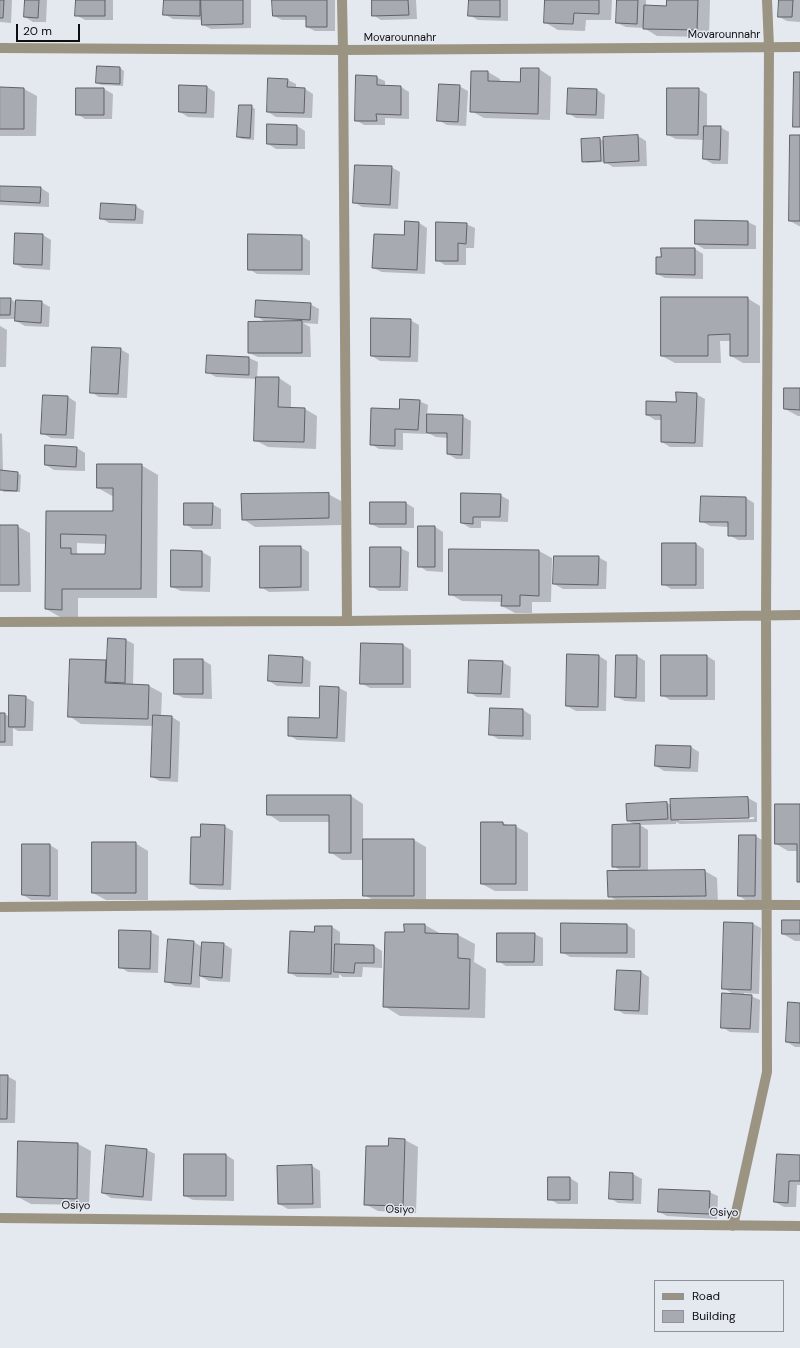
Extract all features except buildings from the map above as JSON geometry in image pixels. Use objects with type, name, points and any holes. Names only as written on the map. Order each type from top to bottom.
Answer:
[{"type":"street","points":[[342,0],[347,621]]},
{"type":"street","points":[[733,1226],[767,1072],[766,615],[768,0]]},
{"type":"street","name":"Movarounnahr","points":[[0,48],[343,50],[800,47]]},
{"type":"street","points":[[0,622],[347,621],[800,615]]},
{"type":"street","points":[[0,907],[346,904],[800,905]]},
{"type":"street","name":"Osiyo","points":[[0,1218],[800,1226]]}]
